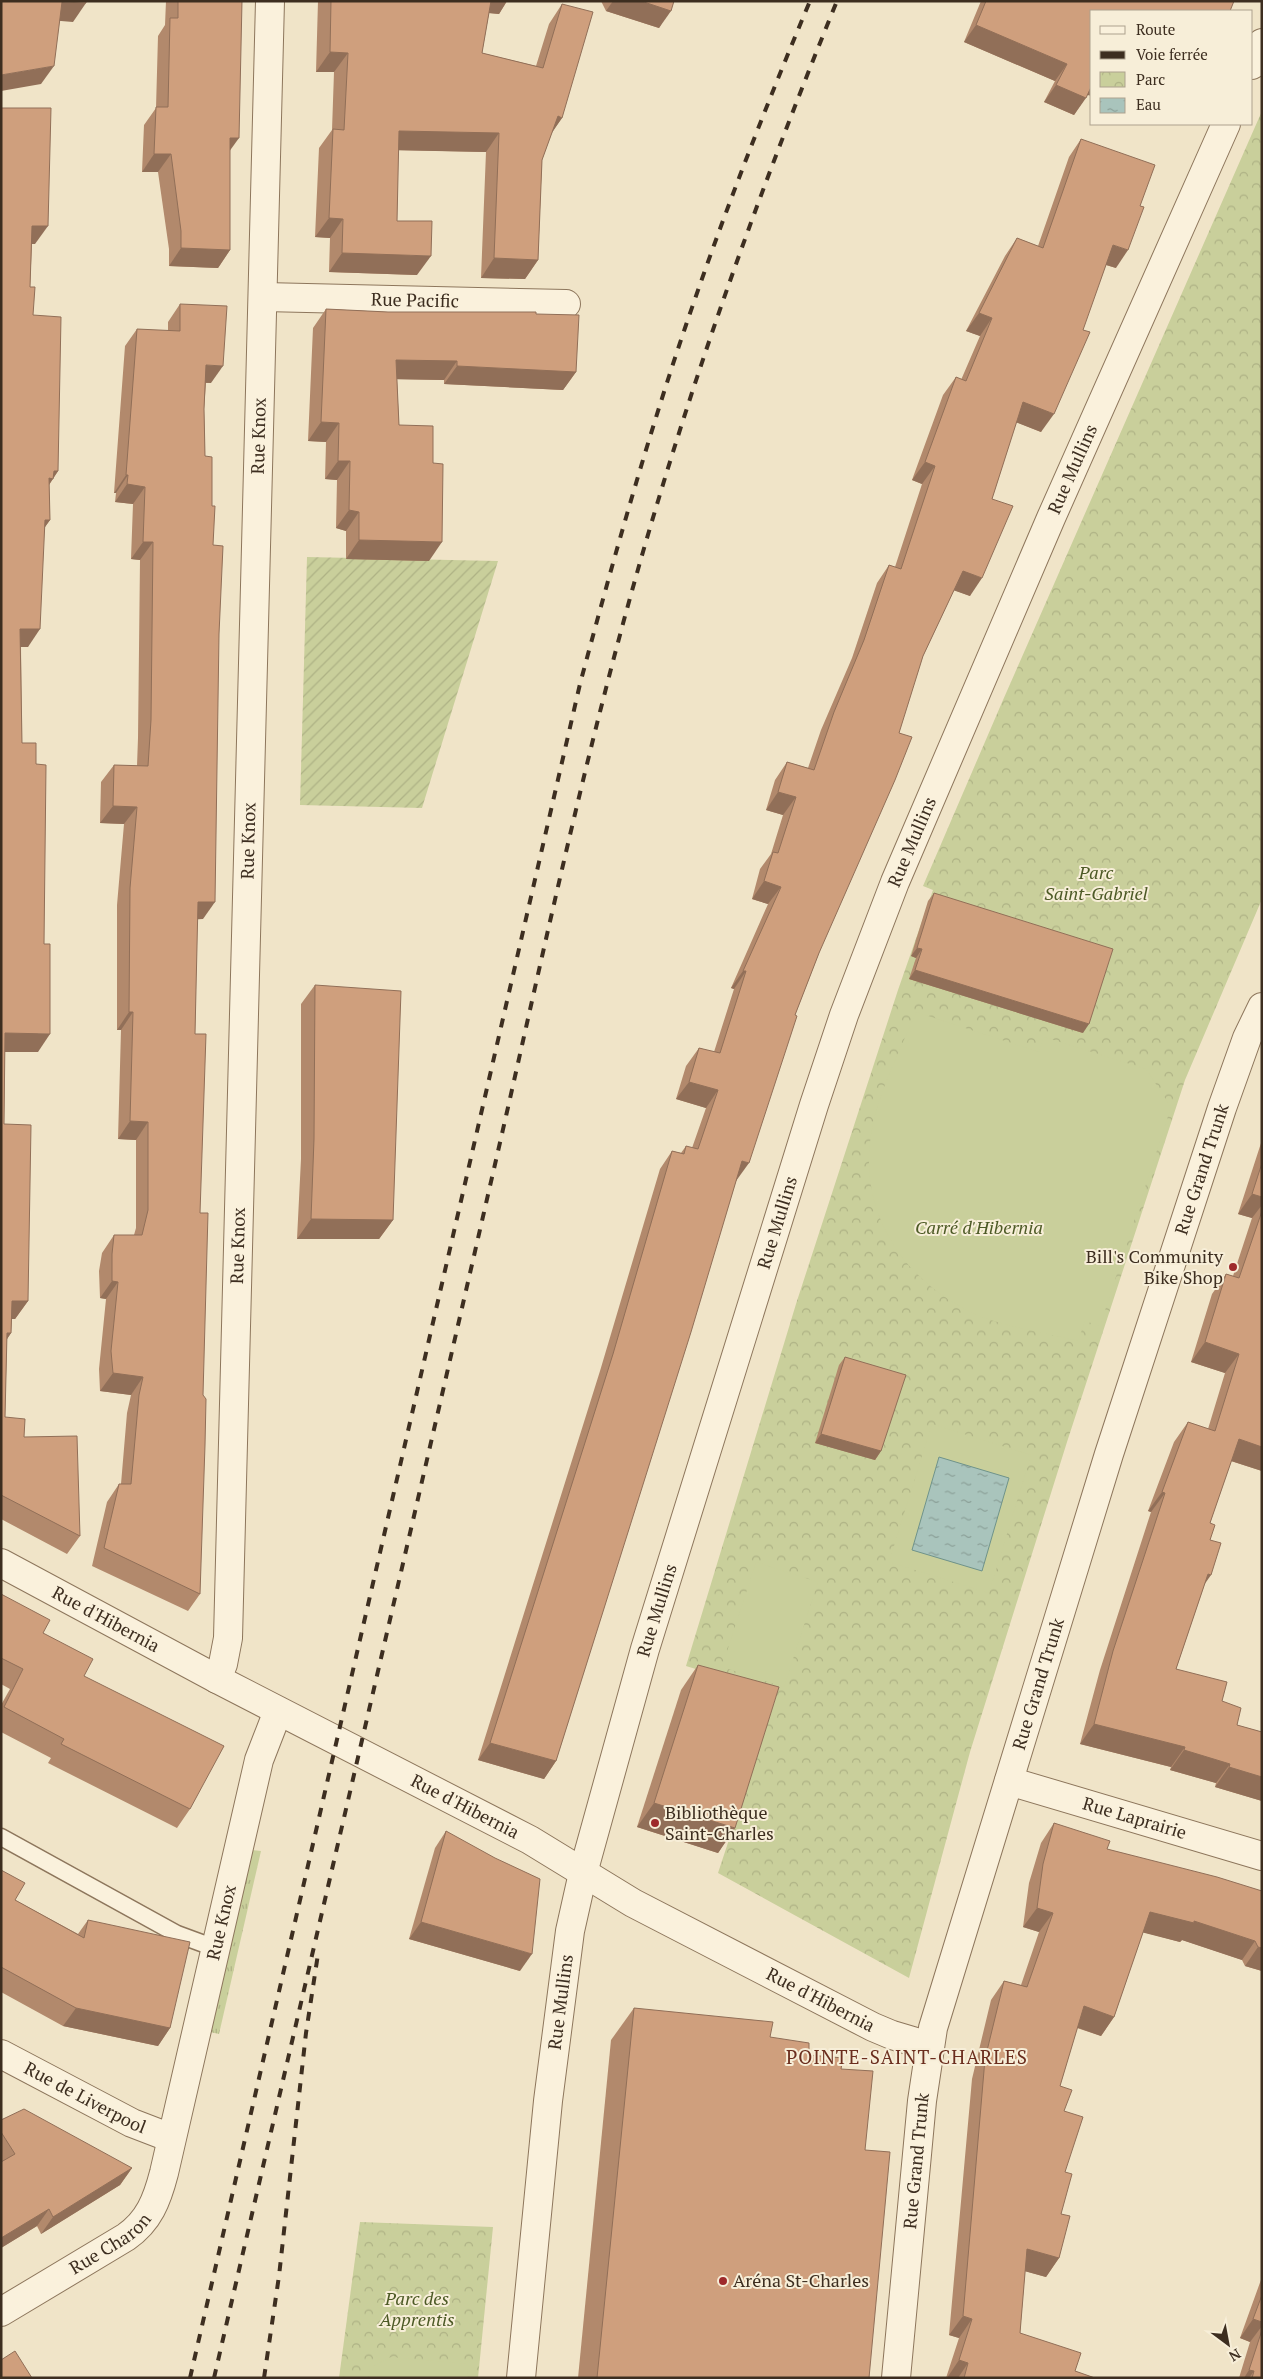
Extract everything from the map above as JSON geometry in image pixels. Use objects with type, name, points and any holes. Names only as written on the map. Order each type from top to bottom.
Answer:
[{"type":"street","name":"Rue Knox","points":[[217,1680],[226,1651],[228,1631],[264,297],[270,1]]},
{"type":"street","points":[[1253,63],[1262,43]]},
{"type":"street","name":"Rue Mullins","points":[[521,2378],[549,2091],[570,1931],[583,1873],[645,1649],[814,1105],[851,997],[895,882],[1043,536],[1226,125]]},
{"type":"street","name":"Rue Pacific","points":[[264,297],[566,304]]},
{"type":"street","name":"Rue Grand Trunk","points":[[896,2378],[922,2101],[929,2046],[940,2003],[1109,1454],[1222,1108],[1254,1041],[1262,1006]]},
{"type":"street","name":"Rue d'Hibernia","points":[[1,1563],[217,1680],[530,1840],[633,1903],[873,2027],[929,2046]]},
{"type":"street","name":"Rue Knox","points":[[171,2138],[259,1760],[278,1711]]},
{"type":"street","name":"Rue Laprairie","points":[[1009,1781],[1262,1856]]},
{"type":"street","name":"Rue de Liverpool","points":[[1,2054],[132,2124],[171,2138]]},
{"type":"street","name":"Rue Charon","points":[[1,2312],[134,2231],[152,2210],[159,2194],[171,2138]]},
{"type":"lane","points":[[1,1837],[177,1934],[215,1948]]},
{"type":"green space","points":[[1262,111],[1262,899],[1185,1080],[1067,1442],[970,1752],[909,1978],[718,1873],[777,1694],[686,1666],[796,1304],[898,990],[933,890],[923,886]]},
{"type":"green space","points":[[307,557],[498,561],[422,808],[300,805]]},
{"type":"green space","name":"Carré d'Hibernia","points":[[916,1012],[1039,1052],[1044,1037],[1146,1069],[1171,1107],[1100,1326],[1085,1321],[1078,1341],[991,1320],[953,1302],[929,1285],[908,1264],[892,1241],[879,1216],[871,1188],[869,1159],[872,1129],[885,1085]]},
{"type":"green space","points":[[932,1424],[1031,1455],[989,1593],[889,1562]]},
{"type":"green space","points":[[756,1562],[818,1582],[784,1687],[722,1667]]},
{"type":"green space","points":[[252,1850],[261,1851],[219,2034],[210,2032]]},
{"type":"green space","name":"Parc des Apprentis","points":[[360,2222],[493,2227],[478,2378],[339,2378]]},
{"type":"green space","points":[[391,2357],[468,2364],[467,2378],[369,2378],[370,2368]]},
{"type":"water","points":[[939,1457],[1009,1478],[982,1571],[912,1550]]},
{"type":"building","points":[[1,1],[86,1],[86,3],[62,2],[54,66],[1,75]]},
{"type":"building","points":[[178,1],[242,1],[239,138],[230,138],[230,250],[181,248],[181,231],[171,154],[154,154],[156,107],[168,107],[170,18],[178,18]]},
{"type":"building","points":[[331,1],[491,1],[482,53],[543,68],[562,4],[593,12],[562,118],[558,116],[542,160],[538,260],[494,258],[499,133],[399,131],[397,221],[432,221],[431,256],[342,253],[343,219],[329,218],[333,129],[344,130],[348,53],[330,52]]},
{"type":"building","points":[[641,1],[674,1],[671,11]]},
{"type":"building","points":[[986,1],[1234,1],[1230,10],[1090,10],[1090,89],[1086,98],[1056,85],[1067,64],[976,25]]},
{"type":"building","points":[[1,108],[51,108],[48,226],[32,226],[30,287],[35,287],[33,315],[61,317],[58,471],[54,471],[53,479],[49,478],[50,520],[45,520],[40,629],[20,629],[22,743],[36,743],[36,764],[46,765],[44,944],[50,944],[50,1034],[5,1033],[4,1124],[31,1125],[28,1301],[12,1301],[11,1333],[7,1333],[5,1417],[25,1419],[24,1437],[77,1436],[80,1536],[1,1495]]},
{"type":"building","points":[[1081,139],[1155,165],[1140,206],[1144,207],[1128,250],[1113,245],[1083,330],[1090,332],[1054,414],[1023,402],[992,499],[1013,506],[982,578],[963,571],[923,656],[899,733],[912,737],[819,953],[795,1015],[797,1016],[749,1163],[742,1161],[691,1332],[556,1761],[490,1743],[613,1354],[672,1151],[684,1154],[686,1146],[698,1149],[718,1090],[689,1082],[699,1048],[720,1053],[746,971],[743,971],[781,887],[764,881],[773,852],[778,853],[796,797],[778,792],[787,762],[814,770],[834,712],[864,640],[889,565],[901,569],[935,466],[925,462],[956,377],[966,381],[992,318],[979,313],[1017,238],[1043,248]]},
{"type":"building","points":[[180,304],[227,306],[223,366],[206,365],[204,409],[205,456],[212,457],[212,506],[215,506],[213,545],[223,546],[219,634],[215,902],[198,902],[195,1034],[206,1034],[200,1213],[208,1213],[203,1395],[206,1399],[200,1594],[104,1548],[119,1484],[131,1484],[139,1395],[143,1377],[113,1373],[111,1351],[118,1282],[112,1281],[114,1235],[142,1235],[148,1210],[148,1122],[130,1121],[133,1012],[129,1012],[130,888],[137,807],[113,806],[114,765],[148,766],[151,720],[153,542],[143,542],[145,487],[127,484],[128,475],[126,475],[137,329],[180,331]]},
{"type":"building","points":[[326,309],[388,312],[536,312],[536,314],[579,315],[576,372],[457,366],[457,361],[396,360],[399,425],[433,426],[433,463],[443,464],[442,542],[359,540],[359,512],[349,510],[350,461],[338,461],[339,423],[321,422]]},
{"type":"building","points":[[934,893],[1113,949],[1089,1024],[915,970],[922,949],[917,948]]},
{"type":"building","points":[[315,985],[401,991],[393,1220],[311,1219],[314,1139]]},
{"type":"building","points":[[1262,1163],[1262,1197],[1252,1194]]},
{"type":"building","points":[[1262,1211],[1262,1447],[1239,1439],[1210,1523],[1215,1525],[1210,1540],[1221,1543],[1211,1575],[1208,1574],[1176,1669],[1227,1682],[1222,1701],[1241,1708],[1237,1725],[1262,1732],[1262,1777],[1229,1767],[1230,1764],[1184,1750],[1185,1747],[1094,1724],[1113,1651],[1165,1493],[1162,1492],[1188,1422],[1215,1431],[1239,1354],[1205,1342],[1226,1274],[1239,1278]]},
{"type":"building","points":[[845,1357],[906,1375],[881,1451],[821,1434]]},
{"type":"building","points":[[1,1594],[50,1620],[43,1633],[93,1659],[84,1676],[224,1746],[190,1809],[61,1744],[64,1739],[4,1707],[23,1669],[1,1658]]},
{"type":"building","points":[[698,1665],[779,1687],[735,1828],[654,1803]]},
{"type":"building","points":[[1054,1823],[1110,1841],[1107,1849],[1217,1877],[1262,1891],[1262,1948],[1258,1947],[1255,1941],[1194,1921],[1194,1923],[1150,1912],[1114,2017],[1084,2006],[1060,2086],[1072,2090],[1064,2111],[1083,2117],[1065,2172],[1072,2174],[1061,2214],[1070,2216],[1059,2258],[1027,2249],[1020,2333],[1081,2353],[1075,2371],[1095,2378],[964,2378],[968,2363],[959,2360],[972,2319],[963,2316],[985,2059],[1004,1981],[1027,1987],[1053,1913],[1037,1908],[1043,1864]]},
{"type":"building","points":[[446,1831],[495,1858],[540,1879],[532,1954],[421,1922]]},
{"type":"building","points":[[1,1870],[25,1883],[15,1900],[84,1938],[88,1920],[190,1942],[170,2028],[76,2008],[1,1967]]},
{"type":"building","name":"Aréna St-Charles","points":[[634,2008],[773,2022],[770,2037],[809,2043],[809,2055],[843,2058],[841,2069],[873,2071],[865,2150],[890,2152],[869,2378],[597,2378]]},
{"type":"building","points":[[24,2109],[132,2168],[53,2217],[49,2209],[1,2238],[1,2162],[15,2154],[1,2132],[1,2120]]},
{"type":"building","points":[[1262,2295],[1262,2322],[1253,2319]]},
{"type":"building","points":[[1262,2330],[1262,2378],[1252,2378],[1254,2371],[1249,2370]]},
{"type":"building","points":[[15,2351],[32,2378],[1,2378],[1,2360]]},
{"type":"railway","points":[[190,2378],[580,684],[630,504],[686,325],[745,162],[810,1]]},
{"type":"railway","points":[[214,2378],[456,1335],[568,842],[633,586],[678,437],[719,311],[764,186],[837,1]]},
{"type":"railway","points":[[264,2378],[279,2276],[306,2033],[318,1954]]},
{"type":"place","name":"Bill's Community Bike Shop","points":[[1233,1267]]},
{"type":"place","name":"Bibliothèque Saint-Charles","points":[[655,1823]]},
{"type":"place","name":"Aréna St-Charles","points":[[723,2281]]},
{"type":"district","name":"POINTE-SAINT-CHARLES","points":[[907,2057]]},
{"type":"park label","name":"Parc Saint-Gabriel","points":[[1096,883]]}]
